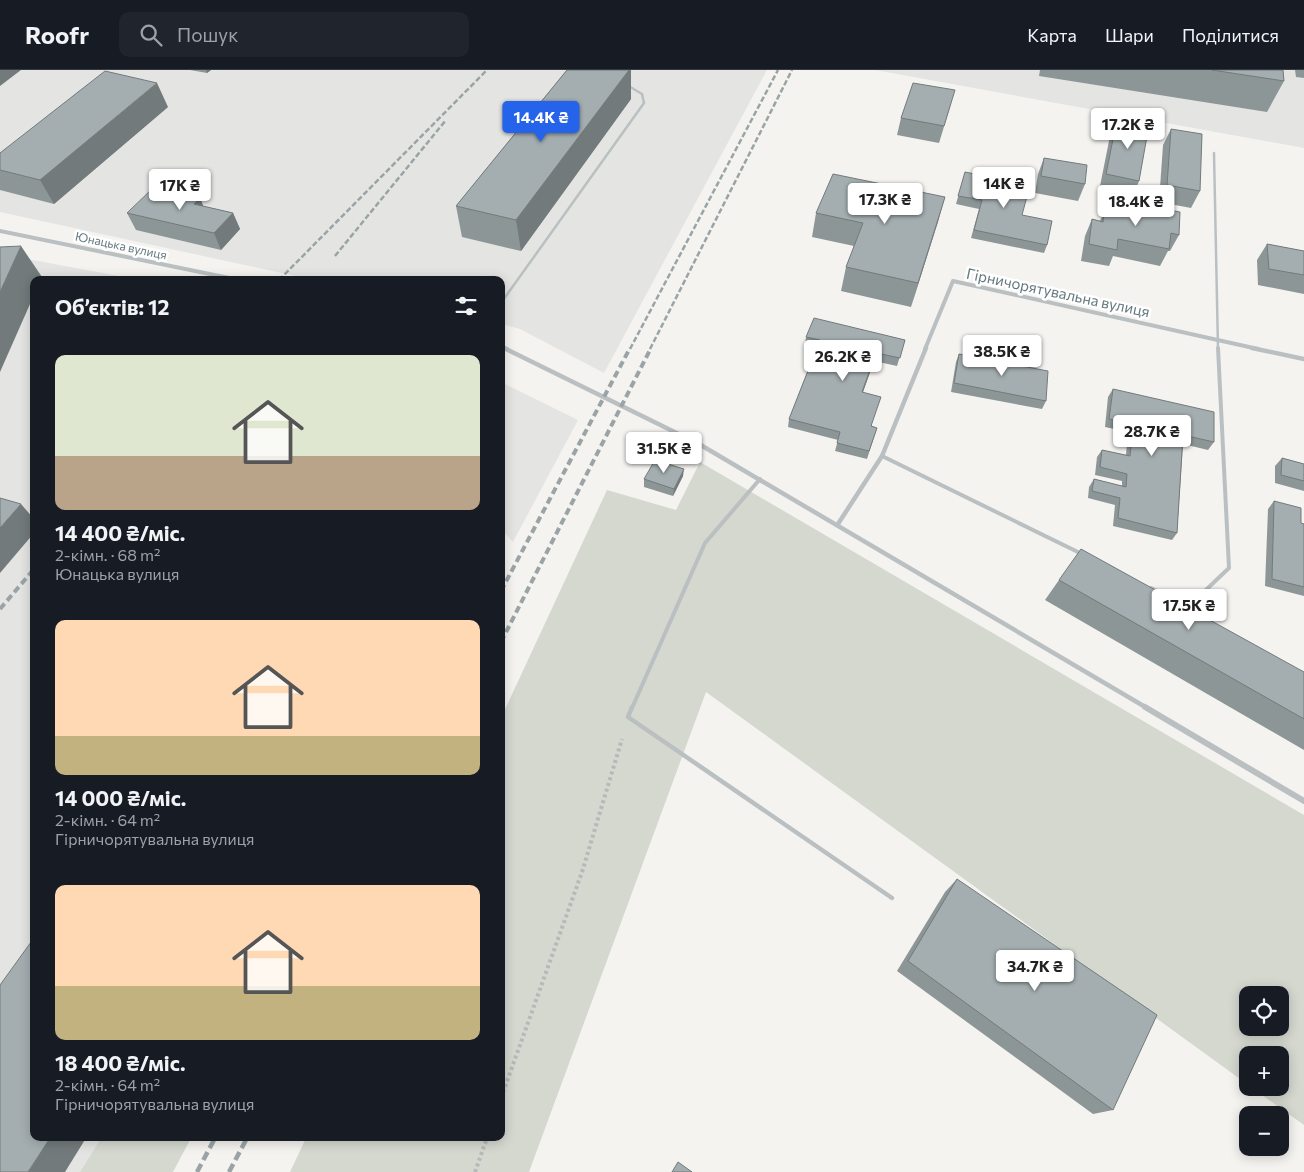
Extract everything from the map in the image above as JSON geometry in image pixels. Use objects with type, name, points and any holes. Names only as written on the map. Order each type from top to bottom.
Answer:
[{"type":"street","name":"Юнацька вулиця","points":[[0,231],[219,276]]},
{"type":"street","name":"Гірничорятувальна вулиця","points":[[838,524],[882,456],[953,281],[1304,359]]},
{"type":"street","points":[[505,348],[698,444],[760,479],[1304,801]]},
{"type":"lane","points":[[505,297],[644,103],[642,94],[623,83]]},
{"type":"lane","points":[[1145,585],[1189,606],[1229,568],[1218,340],[1214,153]]},
{"type":"lane","points":[[882,456],[1084,555]]},
{"type":"lane","points":[[760,479],[705,543],[628,717],[892,898]]},
{"type":"path","points":[[505,1087],[582,872],[628,717]]},
{"type":"path","points":[[475,1172],[486,1141]]},
{"type":"shaded area","points":[[0,70],[767,70],[604,373],[520,329],[505,325],[505,276],[296,276],[0,212]]},
{"type":"shaded area","points":[[875,70],[1304,70],[1304,148]]},
{"type":"shaded area","points":[[0,254],[119,276],[30,276],[30,1141],[99,1141],[80,1172],[0,1172]]},
{"type":"shaded area","points":[[505,384],[578,420],[513,542],[505,533]]},
{"type":"shaded area","points":[[700,462],[1304,815],[1304,1125],[1289,1114],[1289,1106],[1277,1106],[1263,1096],[1289,1096],[1289,1046],[1239,1046],[1239,1078],[706,692],[529,1172],[290,1172],[305,1141],[505,1141],[505,709],[607,490],[676,510]]},
{"type":"shaded area","points":[[99,1141],[189,1141],[173,1172],[80,1172]]},
{"type":"building","points":[[567,70],[629,70],[516,220],[456,206]]},
{"type":"building","points":[[1212,70],[1283,70],[1284,81]]},
{"type":"building","points":[[105,71],[157,83],[40,180],[0,170],[0,153]]},
{"type":"building","points":[[913,83],[955,90],[944,126],[901,118]]},
{"type":"building","points":[[1117,119],[1149,125],[1139,181],[1106,174]]},
{"type":"building","points":[[1171,129],[1202,134],[1200,191],[1167,185]]},
{"type":"building","points":[[1044,158],[1087,165],[1085,184],[1041,176]]},
{"type":"building","points":[[965,172],[1030,185],[1022,215],[1052,221],[1047,245],[974,230],[982,200],[958,196]]},
{"type":"building","points":[[833,174],[945,197],[918,283],[846,267],[863,223],[816,213]]},
{"type":"building","points":[[153,188],[200,198],[194,204],[233,213],[214,233],[127,213]]},
{"type":"building","points":[[1128,202],[1180,212],[1179,235],[1171,233],[1169,249],[1118,239],[1117,250],[1089,244],[1092,219],[1103,222],[1104,212],[1126,216]]},
{"type":"building","points":[[1267,244],[1304,251],[1304,275],[1269,269]]},
{"type":"building","points":[[21,246],[0,292],[0,247]]},
{"type":"building","points":[[814,318],[905,340],[900,358],[876,353],[862,392],[881,397],[871,426],[877,428],[869,451],[837,443],[840,432],[789,419],[820,340],[806,337]]},
{"type":"building","points":[[959,354],[1048,371],[1046,401],[954,383]]},
{"type":"building","points":[[1113,389],[1214,412],[1214,442],[1183,435],[1177,533],[1118,518],[1120,498],[1092,491],[1094,479],[1126,487],[1127,474],[1100,467],[1102,450],[1130,456],[1133,424],[1109,419]]},
{"type":"building","points":[[1282,458],[1304,464],[1304,481],[1281,475]]},
{"type":"building","points":[[655,460],[684,469],[674,489],[644,479]]},
{"type":"building","points":[[0,498],[21,504],[0,528]]},
{"type":"building","points":[[1274,501],[1301,508],[1301,523],[1304,524],[1304,587],[1272,579]]},
{"type":"building","points":[[1081,549],[1304,672],[1304,719],[1059,580]]},
{"type":"building","points":[[957,879],[1157,1015],[1113,1110],[908,961]]},
{"type":"building","points":[[30,944],[30,1141],[48,1141],[28,1172],[0,1172],[0,985]]},
{"type":"building","points":[[678,1162],[692,1172],[672,1172]]},
{"type":"railway","points":[[283,276],[487,70]]},
{"type":"railway","points":[[630,349],[778,70]]},
{"type":"railway","points":[[650,349],[792,70]]},
{"type":"railway","points":[[335,256],[446,120]]},
{"type":"railway","points":[[505,583],[630,348]]},
{"type":"railway","points":[[505,634],[651,348]]},
{"type":"railway","points":[[0,609],[30,574]]},
{"type":"railway","points":[[197,1172],[213,1141]]},
{"type":"railway","points":[[229,1172],[245,1141]]}]
